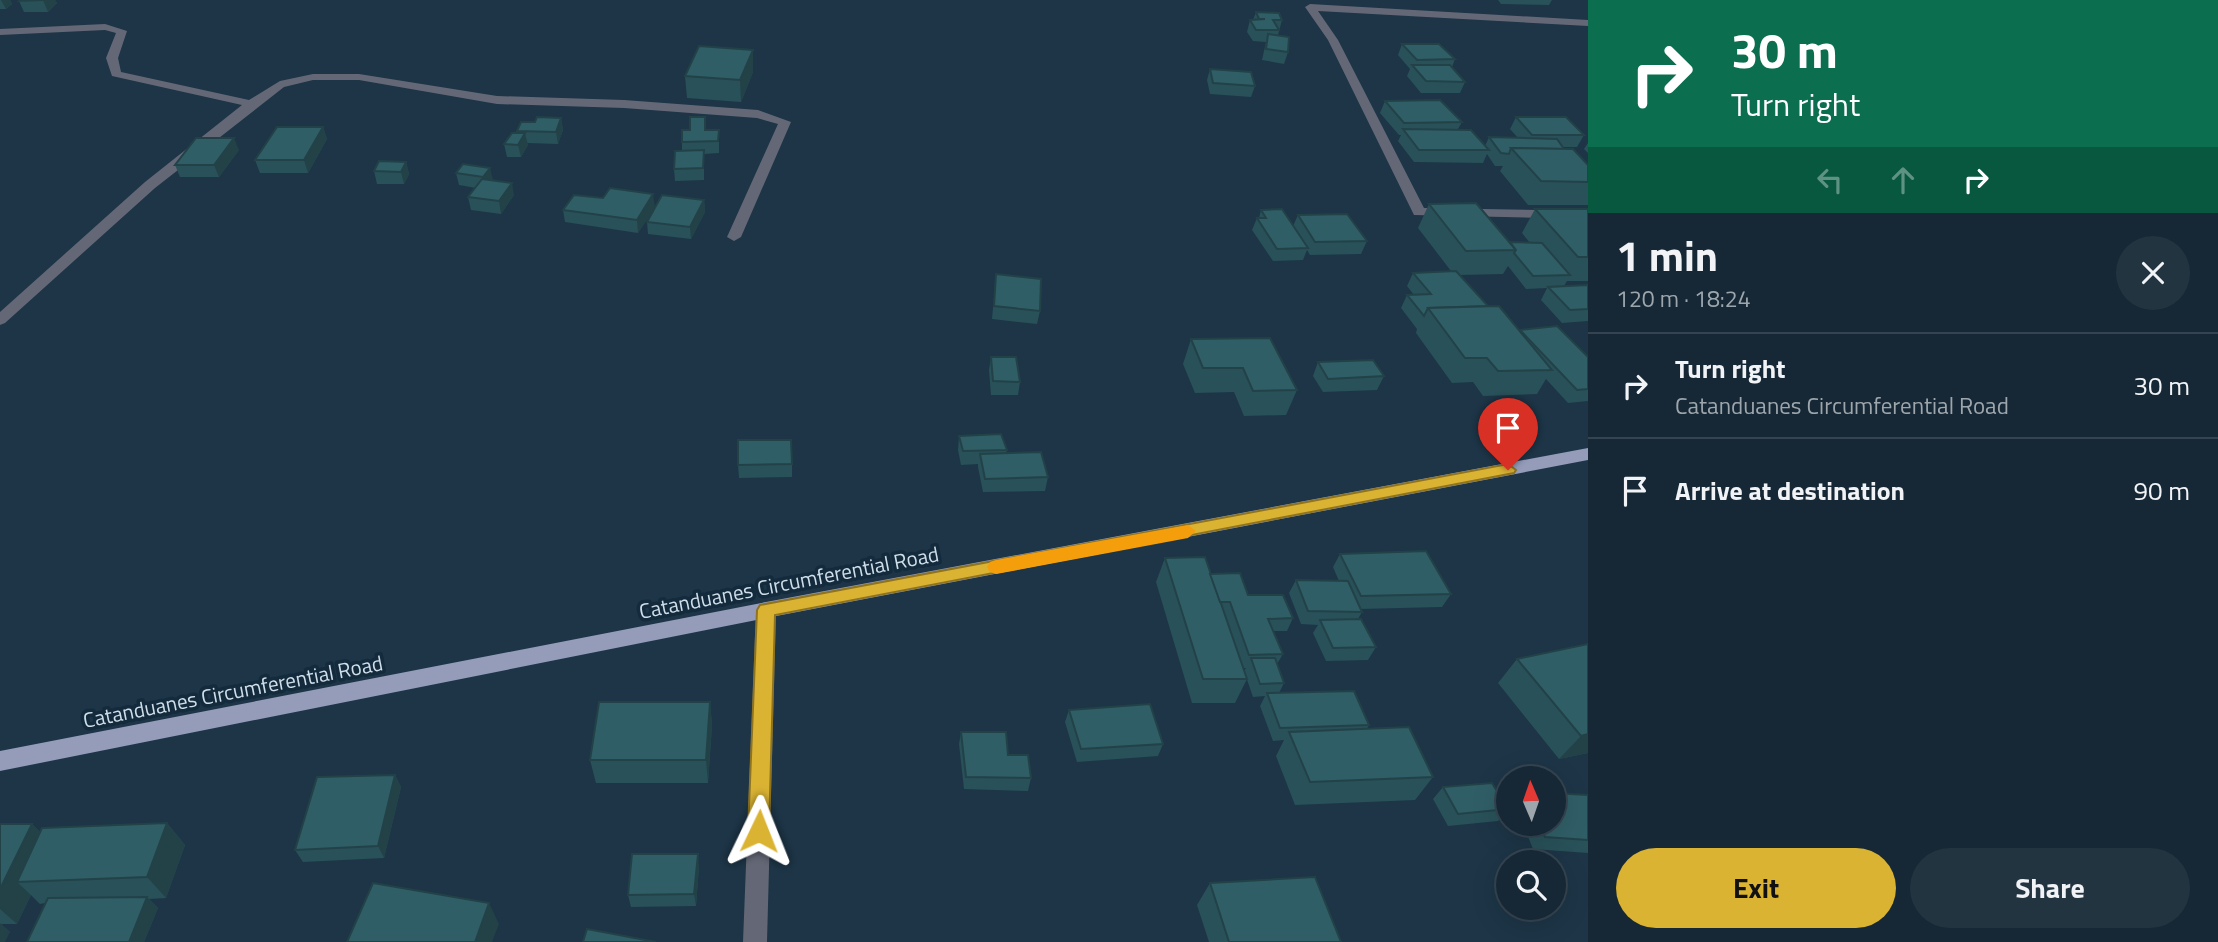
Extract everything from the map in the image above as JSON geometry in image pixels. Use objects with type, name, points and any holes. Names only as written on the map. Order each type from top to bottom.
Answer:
[{"type":"main road","name":"Catanduanes Circumferential Road","points":[[0,761],[766,610],[1296,512],[1588,454]]},
{"type":"street","points":[[1588,23],[1310,7],[1333,40],[1419,212],[1588,215]]},
{"type":"street","points":[[0,32],[105,27],[122,31],[112,58],[116,74],[251,104]]},
{"type":"street","points":[[0,320],[150,186],[251,104],[280,84],[313,77],[359,77],[497,100],[651,106],[758,114],[785,122],[734,237]]},
{"type":"street","points":[[755,942],[766,610]]},
{"type":"building","points":[[1256,12],[1279,13],[1282,20],[1273,20],[1279,30],[1256,30],[1250,20],[1265,19],[1259,19]]},
{"type":"building","points":[[1268,34],[1289,37],[1288,52],[1266,49]]},
{"type":"building","points":[[1402,44],[1439,44],[1455,59],[1417,60]]},
{"type":"building","points":[[699,46],[753,50],[740,80],[685,76]]},
{"type":"building","points":[[1412,65],[1450,65],[1465,82],[1426,81]]},
{"type":"building","points":[[1210,69],[1251,72],[1255,86],[1213,83]]},
{"type":"building","points":[[1440,100],[1462,122],[1404,123],[1385,101]]},
{"type":"building","points":[[537,117],[561,118],[556,132],[517,131],[521,122],[535,122]]},
{"type":"building","points":[[690,117],[705,117],[705,130],[719,130],[718,141],[682,142],[682,130],[690,130]]},
{"type":"building","points":[[1516,117],[1566,117],[1584,135],[1532,135]]},
{"type":"building","points":[[277,127],[323,127],[304,160],[255,160]]},
{"type":"building","points":[[1403,129],[1471,130],[1489,150],[1419,150]]},
{"type":"building","points":[[512,133],[525,133],[518,145],[504,144]]},
{"type":"building","points":[[1489,137],[1557,139],[1564,149],[1511,148],[1509,154],[1501,153]]},
{"type":"building","points":[[196,138],[234,138],[214,165],[175,165]]},
{"type":"building","points":[[1511,148],[1573,149],[1588,165],[1588,182],[1541,181]]},
{"type":"building","points":[[704,150],[703,168],[674,169],[675,151]]},
{"type":"building","points":[[379,161],[406,162],[401,172],[374,171]]},
{"type":"building","points":[[463,164],[490,168],[483,177],[456,173]]},
{"type":"building","points":[[482,179],[512,183],[499,201],[468,197]]},
{"type":"building","points":[[610,188],[653,194],[637,220],[563,210],[574,195],[603,198]]},
{"type":"building","points":[[662,195],[704,200],[690,227],[647,222]]},
{"type":"building","points":[[1476,203],[1516,250],[1466,251],[1429,204]]},
{"type":"building","points":[[1282,209],[1308,248],[1277,249],[1257,218],[1266,218],[1261,210]]},
{"type":"building","points":[[1535,209],[1588,209],[1588,257],[1578,257]]},
{"type":"building","points":[[1347,214],[1367,241],[1315,242],[1298,215]]},
{"type":"building","points":[[1510,242],[1542,243],[1570,275],[1533,276],[1514,253],[1516,250]]},
{"type":"building","points":[[1456,271],[1488,306],[1428,308],[1424,316],[1407,295],[1431,294],[1413,273]]},
{"type":"building","points":[[996,274],[1041,279],[1040,311],[994,306]]},
{"type":"building","points":[[1588,285],[1588,309],[1570,310],[1548,287]]},
{"type":"building","points":[[1499,306],[1552,370],[1498,371],[1487,358],[1465,358],[1428,308]]},
{"type":"building","points":[[1557,326],[1588,357],[1588,389],[1577,390],[1520,330]]},
{"type":"building","points":[[1270,338],[1297,390],[1253,391],[1243,368],[1203,368],[1191,339]]},
{"type":"building","points":[[991,357],[1016,357],[1020,382],[993,381]]},
{"type":"building","points":[[1373,360],[1384,376],[1328,379],[1318,362]]},
{"type":"building","points":[[1001,434],[1007,450],[963,451],[959,436]]},
{"type":"building","points":[[738,440],[791,440],[792,464],[738,465]]},
{"type":"building","points":[[1041,452],[1048,477],[985,479],[980,454]]},
{"type":"building","points":[[1426,551],[1451,594],[1361,596],[1340,554]]},
{"type":"building","points":[[1205,557],[1247,679],[1203,679],[1165,558]]},
{"type":"building","points":[[1240,573],[1248,595],[1283,595],[1293,618],[1268,619],[1283,654],[1249,655],[1230,602],[1220,602],[1210,574]]},
{"type":"building","points":[[1296,580],[1348,581],[1362,612],[1308,611]]},
{"type":"building","points":[[1361,619],[1376,647],[1333,648],[1320,620]]},
{"type":"building","points":[[1588,644],[1588,734],[1581,736],[1517,659]]},
{"type":"building","points":[[1251,658],[1275,658],[1284,683],[1260,684]]},
{"type":"building","points":[[1354,691],[1369,725],[1280,728],[1267,693]]},
{"type":"building","points":[[599,702],[710,702],[706,760],[590,760]]},
{"type":"building","points":[[1150,704],[1163,744],[1081,749],[1069,710]]},
{"type":"building","points":[[1409,727],[1433,777],[1310,782],[1289,732]]},
{"type":"building","points":[[961,732],[1006,732],[1008,755],[1028,755],[1031,778],[966,777]]},
{"type":"building","points":[[395,775],[378,846],[295,850],[317,777]]},
{"type":"building","points":[[1492,783],[1496,790],[1496,810],[1458,814],[1443,787]]},
{"type":"building","points":[[1566,794],[1588,795],[1588,840],[1545,837],[1566,836]]},
{"type":"building","points":[[167,823],[147,877],[17,882],[42,828]]},
{"type":"building","points":[[0,824],[32,824],[0,889]]},
{"type":"building","points":[[632,854],[698,854],[694,894],[628,895]]},
{"type":"building","points":[[1315,877],[1341,942],[1229,942],[1210,883]]},
{"type":"building","points":[[373,883],[489,903],[475,942],[347,942]]},
{"type":"building","points":[[147,897],[129,942],[27,942],[48,898]]},
{"type":"building","points":[[587,929],[656,942],[583,942]]},
{"type":"slow traffic","points":[[996,567],[1188,531]]},
{"type":"route","points":[[759,831],[766,610],[1508,470]]}]
